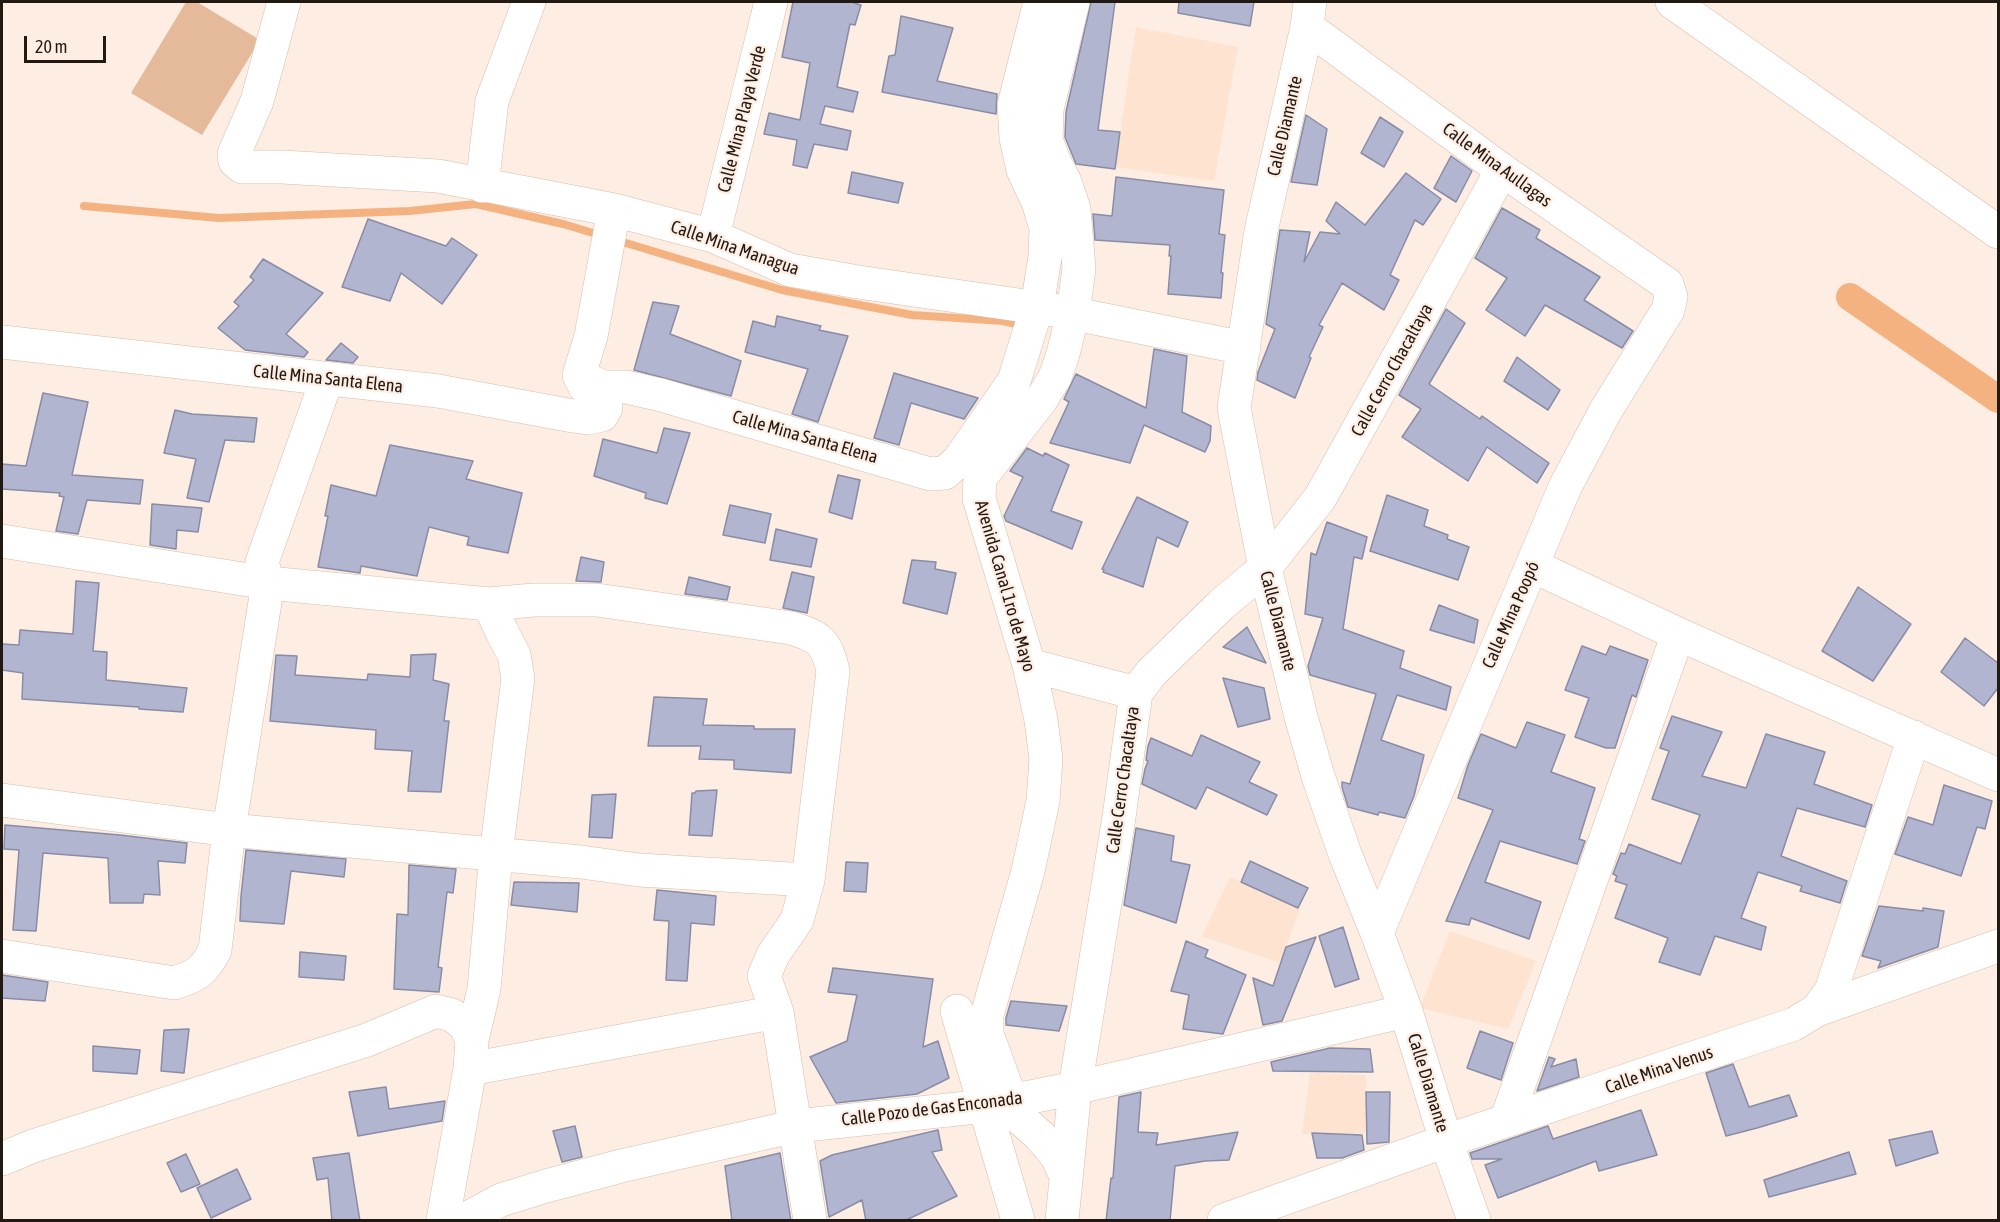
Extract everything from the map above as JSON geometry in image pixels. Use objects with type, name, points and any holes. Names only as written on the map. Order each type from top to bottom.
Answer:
[{"type":"street","name":"Calle Mina Managua","points":[[284,2],[257,100],[234,154],[235,161],[242,167],[282,166],[438,177],[614,210],[713,236],[790,270],[1073,313],[1244,348]]},
{"type":"street","points":[[482,186],[492,101],[528,2]]},
{"type":"street","name":"Calle Mina Playa Verde","points":[[713,236],[771,2]]},
{"type":"street","points":[[1036,307],[1045,257],[1046,228],[1038,202],[1023,170],[1016,138],[1014,105],[1040,2]]},
{"type":"street","name":"Avenida Canal 1ro de Mayo","points":[[1066,1176],[1056,1155],[1040,1136],[998,1103],[987,1034],[987,1015],[1028,871],[1043,801],[1046,759],[1041,720],[1029,665],[979,498],[980,478],[1041,400],[1055,377],[1073,313],[1079,268],[1074,209],[1065,182],[1046,140],[1047,109],[1073,2]]},
{"type":"street","points":[[1672,2],[1998,232]]},
{"type":"street","name":"Calle Mina Aullagas","points":[[1308,14],[1502,170],[1667,284],[1671,297],[1668,310]]},
{"type":"street","name":"Calle Diamante","points":[[1308,14],[1261,231],[1234,408],[1265,568],[1301,717],[1318,776],[1345,854],[1406,1011],[1446,1141],[1474,1221]]},
{"type":"street","name":"Calle Cerro Chacaltaya","points":[[1062,1221],[1075,1088],[1119,817],[1136,693],[1166,658],[1221,605],[1265,568],[1320,498],[1502,170]]},
{"type":"street","points":[[579,375],[591,336],[614,210]]},
{"type":"street","name":"Calle Mina Santa Elena","points":[[579,375],[602,387],[626,387],[661,395],[930,474],[945,472],[959,460],[1014,381],[1036,307]]},
{"type":"street","name":"Calle Mina Poopó","points":[[1377,933],[1565,487],[1601,419],[1668,310]]},
{"type":"street","name":"Calle Mina Santa Elena","points":[[2,342],[438,391],[588,418],[602,415],[606,408],[585,387],[579,375]]},
{"type":"street","points":[[2,956],[174,983],[193,977],[207,966],[215,950],[229,830],[268,583],[262,562],[327,379]]},
{"type":"street","points":[[2,541],[268,583],[489,604],[534,600],[597,600],[790,628],[812,635],[828,649],[833,671],[808,880],[796,920],[773,955],[764,976],[777,1012],[810,1221]]},
{"type":"street","points":[[1533,566],[1678,634],[1998,775]]},
{"type":"street","points":[[443,1221],[484,989],[496,854],[518,678],[514,655],[489,604]]},
{"type":"street","points":[[1506,1121],[1678,634]]},
{"type":"street","points":[[1029,665],[1136,693]]},
{"type":"street","name":"Calle Mina Venus","points":[[1224,1221],[1446,1141],[1794,1024],[1817,1010],[1831,991],[1914,737]]},
{"type":"street","points":[[2,801],[229,830],[581,862],[639,870],[808,880]]},
{"type":"street","points":[[1817,1010],[1998,946]]},
{"type":"street","points":[[2,1160],[33,1146],[367,1040],[436,1011],[452,1015],[465,1025],[471,1054]]},
{"type":"street","points":[[957,1011],[998,1103],[1018,1221]]},
{"type":"street","name":"Calle Pozo de Gas Enconada","points":[[464,1221],[501,1200],[546,1186],[621,1166],[796,1126],[998,1103],[1075,1088],[1406,1011]]},
{"type":"street","points":[[471,1054],[777,1012]]},
{"type":"shaded area","points":[[186,2],[197,2],[260,40],[202,135],[131,93]]},
{"type":"shaded area","points":[[1136,27],[1238,47],[1214,181],[1115,167]]},
{"type":"shaded area","points":[[1230,877],[1300,909],[1280,963],[1202,936]]},
{"type":"shaded area","points":[[1450,931],[1536,961],[1508,1029],[1420,1008]]},
{"type":"shaded area","points":[[1310,1073],[1366,1075],[1367,1133],[1302,1134]]},
{"type":"building","points":[[793,2],[855,2],[861,5],[855,25],[850,24],[837,87],[858,92],[853,112],[825,106],[820,124],[851,131],[847,150],[814,144],[807,168],[793,165],[797,140],[764,134],[769,113],[800,120],[810,63],[782,57]]},
{"type":"building","points":[[1091,2],[1115,2],[1098,130],[1120,132],[1115,169],[1076,164],[1065,137],[1066,112]]},
{"type":"building","points":[[1179,2],[1254,2],[1250,26],[1178,13]]},
{"type":"building","points":[[901,16],[953,28],[937,81],[997,94],[996,114],[882,92],[889,56],[895,55]]},
{"type":"building","points":[[1306,115],[1327,129],[1317,185],[1291,182]]},
{"type":"building","points":[[1380,117],[1403,132],[1384,167],[1361,153]]},
{"type":"building","points":[[1451,156],[1472,171],[1456,202],[1434,188]]},
{"type":"building","points":[[852,172],[903,183],[898,203],[848,193]]},
{"type":"building","points":[[1406,173],[1441,199],[1423,225],[1415,220],[1390,275],[1399,280],[1384,310],[1342,283],[1319,325],[1323,327],[1309,357],[1311,358],[1295,398],[1257,380],[1275,329],[1266,324],[1280,230],[1310,232],[1304,262],[1320,232],[1340,234],[1326,221],[1336,202],[1365,225]]},
{"type":"building","points":[[1116,177],[1224,190],[1219,234],[1225,235],[1221,298],[1168,294],[1170,245],[1095,240],[1093,214],[1112,216]]},
{"type":"building","points":[[1502,208],[1540,230],[1536,238],[1600,277],[1584,300],[1633,331],[1622,348],[1545,305],[1525,336],[1486,310],[1507,278],[1475,258]]},
{"type":"building","points":[[368,219],[446,246],[452,238],[477,255],[442,304],[401,273],[390,301],[342,287]]},
{"type":"building","points":[[263,259],[323,293],[286,334],[308,352],[304,357],[245,350],[218,328],[239,306],[234,302],[254,280],[250,277]]},
{"type":"building","points":[[653,302],[679,306],[670,334],[741,361],[731,396],[634,370]]},
{"type":"building","points":[[1446,309],[1465,323],[1429,384],[1480,419],[1482,416],[1549,463],[1537,483],[1487,447],[1468,481],[1402,437],[1421,409],[1399,395]]},
{"type":"building","points":[[777,316],[821,326],[819,330],[848,336],[818,422],[792,414],[808,369],[745,352],[753,321],[775,327]]},
{"type":"building","points":[[341,343],[358,357],[353,363],[326,360]]},
{"type":"building","points":[[1154,349],[1187,356],[1182,412],[1211,426],[1210,441],[1205,452],[1144,425],[1130,463],[1050,443],[1069,402],[1064,399],[1076,374],[1146,408]]},
{"type":"building","points":[[1517,357],[1560,390],[1548,410],[1504,381]]},
{"type":"building","points":[[894,373],[978,398],[964,419],[911,403],[899,445],[874,438]]},
{"type":"building","points":[[43,393],[88,402],[72,475],[143,480],[140,504],[87,500],[78,534],[56,531],[64,497],[59,496],[60,493],[2,489],[2,464],[26,466]]},
{"type":"building","points":[[175,410],[192,414],[257,418],[254,442],[225,440],[209,502],[187,498],[196,459],[164,453]]},
{"type":"building","points":[[664,428],[690,433],[667,504],[645,498],[646,493],[594,476],[603,439],[657,453]]},
{"type":"building","points":[[390,445],[473,461],[466,479],[522,493],[508,553],[467,545],[469,537],[429,527],[417,576],[361,566],[360,573],[318,567],[328,516],[325,516],[331,485],[376,496]]},
{"type":"building","points":[[1027,448],[1043,456],[1045,453],[1069,465],[1051,511],[1082,522],[1072,549],[1006,521],[1004,516],[1023,477],[1010,471]]},
{"type":"building","points":[[838,475],[860,480],[852,519],[829,512]]},
{"type":"building","points":[[1387,495],[1428,510],[1424,526],[1448,535],[1447,539],[1469,547],[1458,580],[1370,551]]},
{"type":"building","points":[[1137,497],[1188,522],[1178,547],[1157,537],[1143,587],[1103,572],[1102,569]]},
{"type":"building","points":[[152,504],[202,508],[198,532],[177,530],[176,549],[150,545]]},
{"type":"building","points":[[730,505],[771,514],[765,543],[723,535]]},
{"type":"building","points":[[1327,522],[1367,537],[1362,559],[1354,557],[1343,629],[1404,651],[1400,668],[1451,687],[1446,710],[1397,695],[1381,740],[1424,755],[1414,796],[1405,818],[1379,812],[1378,815],[1348,807],[1342,787],[1342,782],[1350,784],[1376,694],[1310,675],[1308,666],[1323,618],[1305,614],[1311,553],[1316,555]]},
{"type":"building","points":[[776,529],[817,539],[811,567],[770,560]]},
{"type":"building","points":[[581,557],[604,562],[601,582],[576,581]]},
{"type":"building","points":[[912,560],[936,562],[935,569],[956,573],[947,614],[903,603]]},
{"type":"building","points":[[792,572],[814,577],[807,613],[783,608]]},
{"type":"building","points":[[689,577],[730,587],[727,600],[685,594]]},
{"type":"building","points":[[76,581],[99,583],[93,651],[107,652],[106,680],[187,688],[183,712],[22,699],[23,673],[2,670],[2,644],[19,645],[20,630],[73,634]]},
{"type":"building","points":[[1858,587],[1911,624],[1873,681],[1822,651]]},
{"type":"building","points":[[1439,605],[1478,620],[1474,643],[1430,630]]},
{"type":"building","points":[[1247,627],[1266,663],[1223,647]]},
{"type":"building","points":[[1965,638],[1998,663],[1998,688],[1984,706],[1941,672]]},
{"type":"building","points":[[1582,646],[1606,655],[1610,646],[1648,660],[1636,697],[1632,695],[1615,748],[1606,748],[1575,737],[1589,698],[1565,690]]},
{"type":"building","points":[[436,654],[433,680],[449,684],[444,721],[449,721],[441,792],[408,791],[412,751],[375,749],[376,730],[270,721],[276,655],[297,656],[295,675],[367,680],[368,674],[410,677],[411,655]]},
{"type":"building","points":[[1223,678],[1264,688],[1270,719],[1238,727]]},
{"type":"building","points":[[654,697],[707,699],[703,725],[795,729],[791,773],[734,769],[734,760],[699,759],[701,746],[648,746]]},
{"type":"building","points":[[1672,716],[1722,732],[1702,776],[1746,788],[1766,734],[1825,752],[1814,784],[1872,805],[1865,827],[1797,808],[1781,856],[1847,881],[1840,903],[1800,891],[1802,886],[1758,872],[1741,918],[1766,927],[1761,950],[1715,936],[1700,975],[1659,962],[1668,938],[1615,918],[1627,885],[1615,881],[1617,876],[1613,874],[1621,853],[1625,854],[1629,844],[1681,864],[1700,815],[1652,799],[1669,751],[1660,748]]},
{"type":"building","points":[[1527,722],[1565,735],[1551,772],[1595,788],[1579,839],[1585,841],[1577,864],[1500,841],[1485,882],[1541,902],[1529,939],[1471,918],[1469,925],[1446,921],[1493,810],[1458,798],[1468,765],[1481,734],[1516,748]]},
{"type":"building","points":[[1201,735],[1260,762],[1249,782],[1277,795],[1267,815],[1207,787],[1196,809],[1142,784],[1151,738],[1192,756]]},
{"type":"building","points":[[1944,785],[1992,801],[1985,829],[1977,827],[1961,876],[1895,854],[1908,817],[1933,825]]},
{"type":"building","points":[[717,790],[712,836],[689,835],[692,793]]},
{"type":"building","points":[[616,794],[612,838],[589,837],[592,795]]},
{"type":"building","points":[[5,825],[187,843],[185,863],[158,861],[160,895],[144,894],[143,903],[110,903],[108,858],[43,853],[36,931],[13,930],[19,850],[4,849]]},
{"type":"building","points":[[1136,828],[1174,836],[1171,861],[1190,865],[1176,923],[1124,905]]},
{"type":"building","points":[[246,850],[346,859],[344,877],[291,871],[284,924],[240,921]]},
{"type":"building","points":[[1250,861],[1308,888],[1298,908],[1241,882]]},
{"type":"building","points":[[846,862],[868,863],[866,892],[844,891]]},
{"type":"building","points":[[409,865],[456,869],[453,893],[447,892],[438,967],[442,968],[439,992],[394,989],[397,914],[408,915]]},
{"type":"building","points":[[514,882],[579,883],[577,912],[511,905]]},
{"type":"building","points":[[657,890],[716,896],[714,925],[691,923],[687,981],[666,980],[669,921],[654,920]]},
{"type":"building","points":[[1879,906],[1944,911],[1938,947],[1878,968],[1881,961],[1862,956]]},
{"type":"building","points":[[1343,927],[1359,979],[1335,987],[1319,936]]},
{"type":"building","points":[[1316,937],[1282,1021],[1263,1025],[1253,978],[1273,986],[1286,947]]},
{"type":"building","points":[[1186,941],[1208,950],[1205,957],[1246,975],[1223,1034],[1183,1029],[1189,995],[1171,991]]},
{"type":"building","points":[[300,952],[346,956],[344,980],[299,977]]},
{"type":"building","points":[[833,968],[933,979],[923,1047],[938,1041],[949,1078],[917,1094],[836,1103],[810,1057],[847,1041],[857,995],[828,992]]},
{"type":"building","points":[[2,975],[48,982],[45,1001],[2,998]]},
{"type":"building","points":[[1011,1001],[1067,1006],[1059,1031],[1006,1025]]},
{"type":"building","points":[[189,1029],[184,1073],[161,1071],[164,1030]]},
{"type":"building","points":[[1480,1031],[1513,1043],[1501,1080],[1467,1068]]},
{"type":"building","points":[[93,1046],[140,1050],[137,1074],[93,1071]]},
{"type":"building","points":[[1330,1048],[1370,1049],[1373,1072],[1273,1071],[1271,1062]]},
{"type":"building","points":[[1549,1057],[1555,1059],[1551,1067],[1576,1059],[1579,1077],[1537,1091]]},
{"type":"building","points":[[1733,1064],[1749,1107],[1789,1095],[1797,1116],[1726,1136],[1706,1073]]},
{"type":"building","points":[[386,1087],[389,1109],[445,1101],[442,1121],[358,1136],[349,1092]]},
{"type":"building","points":[[1141,1092],[1138,1132],[1158,1133],[1156,1145],[1238,1132],[1229,1160],[1175,1166],[1170,1221],[1106,1221],[1111,1178],[1113,1178],[1119,1097]]},
{"type":"building","points":[[1366,1092],[1390,1092],[1389,1142],[1367,1144]]},
{"type":"building","points":[[1641,1110],[1657,1155],[1599,1171],[1596,1161],[1498,1198],[1485,1165],[1502,1159],[1472,1159],[1470,1153],[1548,1126],[1553,1139]]},
{"type":"building","points":[[575,1126],[582,1157],[562,1162],[553,1131]]},
{"type":"building","points":[[938,1130],[942,1150],[932,1152],[957,1196],[904,1221],[866,1221],[862,1200],[829,1217],[820,1161],[832,1155]]},
{"type":"building","points":[[1932,1131],[1938,1153],[1896,1166],[1889,1140]]},
{"type":"building","points":[[1312,1133],[1362,1135],[1364,1150],[1342,1158],[1317,1158]]},
{"type":"building","points":[[1849,1152],[1856,1174],[1769,1197],[1764,1180]]},
{"type":"building","points":[[349,1153],[360,1221],[332,1221],[328,1178],[317,1180],[313,1158]]},
{"type":"building","points":[[780,1153],[791,1221],[732,1221],[725,1166]]},
{"type":"building","points":[[186,1154],[200,1184],[181,1192],[167,1163]]},
{"type":"building","points":[[237,1169],[251,1199],[211,1218],[197,1188]]},
{"type":"waterway","points":[[84,206],[219,218],[410,211],[476,204],[563,224],[603,236]]},
{"type":"waterway","points":[[616,240],[782,290],[912,315],[1003,321],[1024,326]]},
{"type":"waterway","points":[[1850,297],[1998,399]]}]
